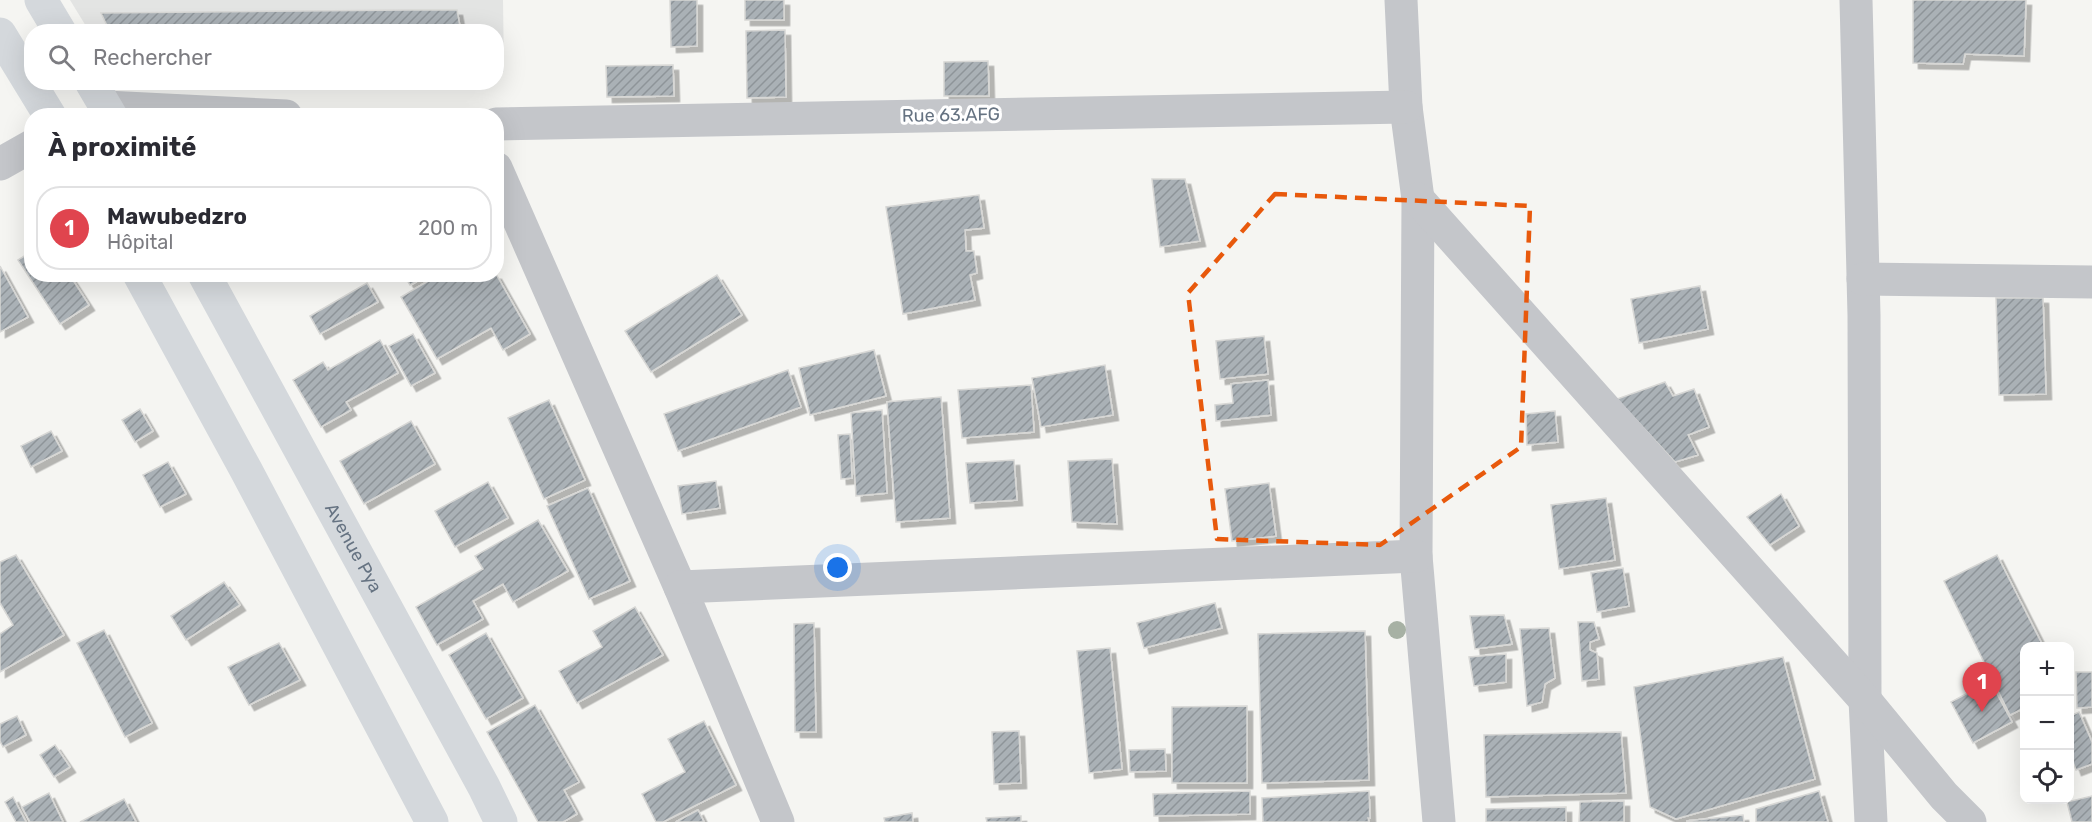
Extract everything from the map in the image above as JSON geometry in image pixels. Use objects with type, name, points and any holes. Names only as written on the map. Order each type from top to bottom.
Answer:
[{"type":"main road","points":[[40,0],[55,24]]},
{"type":"main road","points":[[0,34],[24,73]]},
{"type":"main road","points":[[35,90],[46,108]]},
{"type":"main road","points":[[143,282],[246,470],[432,822]]},
{"type":"main road","name":"Avenue Pya","points":[[208,282],[501,822]]},
{"type":"street","points":[[1401,0],[1406,107],[1418,199],[1416,556],[1439,822]]},
{"type":"street","points":[[1856,0],[1863,279],[1865,700],[1871,822]]},
{"type":"street","points":[[99,105],[150,108]]},
{"type":"street","name":"Rue 63.AFG","points":[[504,124],[1406,107]]},
{"type":"street","points":[[0,164],[24,150]]},
{"type":"street","points":[[504,186],[680,587],[778,822]]},
{"type":"street","points":[[1418,199],[1865,700],[1944,796],[1970,822]]},
{"type":"street","points":[[1863,279],[2092,282]]},
{"type":"street","points":[[680,587],[1416,556]]},
{"type":"highlighted area","points":[[1275,194],[1530,206],[1521,447],[1380,545],[1217,539],[1188,293]]},
{"type":"shaded area","points":[[70,0],[503,0],[503,24],[85,24]]},
{"type":"building","points":[[670,0],[697,0],[697,46],[671,47]]},
{"type":"building","points":[[745,0],[784,0],[784,20],[745,20]]},
{"type":"building","points":[[1913,0],[2026,0],[2024,56],[1965,54],[1963,64],[1913,63]]},
{"type":"building","points":[[457,10],[460,24],[106,24],[101,13]]},
{"type":"building","points":[[785,30],[786,97],[747,98],[746,31]]},
{"type":"building","points":[[988,61],[989,96],[944,96],[944,62]]},
{"type":"building","points":[[673,65],[674,96],[607,97],[606,66]]},
{"type":"building","points":[[1152,179],[1185,179],[1200,241],[1160,247]]},
{"type":"building","points":[[979,195],[984,228],[965,230],[966,251],[974,251],[977,273],[970,275],[975,300],[903,314],[886,207]]},
{"type":"building","points":[[24,256],[24,269],[18,260]]},
{"type":"building","points":[[0,266],[28,317],[0,332]]},
{"type":"building","points":[[717,275],[742,315],[651,372],[625,331]]},
{"type":"building","points":[[32,282],[74,282],[89,305],[60,324]]},
{"type":"building","points":[[426,282],[501,282],[530,334],[503,350],[491,328],[437,359],[401,297]]},
{"type":"building","points":[[367,283],[378,302],[320,334],[310,316]]},
{"type":"building","points":[[1700,286],[1708,329],[1639,343],[1631,299]]},
{"type":"building","points":[[1996,298],[2043,298],[2046,394],[1999,395]]},
{"type":"building","points":[[413,334],[435,373],[411,386],[389,346]]},
{"type":"building","points":[[1264,336],[1268,374],[1220,379],[1216,341]]},
{"type":"building","points":[[380,340],[398,373],[346,402],[351,410],[321,427],[293,380],[323,362],[328,370]]},
{"type":"building","points":[[874,350],[886,396],[810,415],[799,368]]},
{"type":"building","points":[[1105,365],[1113,415],[1041,427],[1032,378]]},
{"type":"building","points":[[788,370],[801,407],[678,451],[664,414]]},
{"type":"building","points":[[1268,380],[1271,415],[1216,421],[1215,405],[1233,403],[1231,384]]},
{"type":"building","points":[[1665,382],[1673,396],[1694,389],[1709,427],[1688,435],[1698,455],[1675,462],[1617,399]]},
{"type":"building","points":[[1031,385],[1034,432],[962,438],[958,390]]},
{"type":"building","points":[[941,397],[950,518],[896,522],[887,402]]},
{"type":"building","points":[[549,400],[585,480],[544,499],[508,418]]},
{"type":"building","points":[[140,409],[153,431],[135,442],[122,420]]},
{"type":"building","points":[[882,410],[887,493],[856,496],[851,413]]},
{"type":"building","points":[[1555,411],[1558,442],[1527,445],[1526,414]]},
{"type":"building","points":[[411,421],[435,464],[364,504],[340,461]]},
{"type":"building","points":[[51,431],[62,451],[31,467],[21,446]]},
{"type":"building","points":[[850,434],[852,478],[841,479],[838,435]]},
{"type":"building","points":[[1112,459],[1117,524],[1072,522],[1068,461]]},
{"type":"building","points":[[1014,460],[1017,500],[970,503],[966,463]]},
{"type":"building","points":[[168,462],[186,494],[160,507],[143,475]]},
{"type":"building","points":[[716,481],[720,508],[682,514],[678,486]]},
{"type":"building","points":[[488,482],[508,518],[455,547],[435,511]]},
{"type":"building","points":[[1269,483],[1276,536],[1232,541],[1225,489]]},
{"type":"building","points":[[588,488],[630,581],[589,599],[547,506]]},
{"type":"building","points":[[1781,494],[1799,526],[1770,545],[1747,517]]},
{"type":"building","points":[[1606,498],[1615,560],[1559,569],[1551,505]]},
{"type":"building","points":[[538,520],[568,571],[513,602],[503,584],[473,601],[483,619],[437,645],[416,607],[483,569],[475,556]]},
{"type":"building","points":[[16,555],[64,635],[0,672],[0,634],[13,625],[0,603],[0,562]]},
{"type":"building","points":[[1997,555],[2041,642],[2020,642],[2020,710],[2010,715],[1944,581]]},
{"type":"building","points":[[1623,568],[1629,606],[1597,612],[1591,573]]},
{"type":"building","points":[[224,582],[240,605],[186,640],[171,616]]},
{"type":"building","points":[[1215,603],[1222,628],[1144,648],[1137,623]]},
{"type":"building","points":[[635,607],[663,655],[577,703],[559,671],[602,647],[593,631]]},
{"type":"building","points":[[1504,615],[1512,644],[1475,649],[1470,616]]},
{"type":"building","points":[[1578,622],[1594,622],[1599,639],[1590,642],[1590,650],[1597,653],[1599,679],[1582,681]]},
{"type":"building","points":[[814,623],[816,732],[795,732],[794,624]]},
{"type":"building","points":[[1549,628],[1555,678],[1545,684],[1542,702],[1527,706],[1520,629]]},
{"type":"building","points":[[104,630],[152,723],[125,737],[77,643]]},
{"type":"building","points":[[1365,631],[1369,780],[1262,783],[1258,634]]},
{"type":"building","points":[[486,633],[523,698],[486,719],[449,655]]},
{"type":"building","points":[[279,643],[300,680],[249,705],[228,667]]},
{"type":"building","points":[[1110,648],[1122,769],[1089,773],[1077,651]]},
{"type":"building","points":[[1506,654],[1506,682],[1474,686],[1469,657]]},
{"type":"building","points":[[1783,657],[1815,779],[1676,819],[1650,807],[1634,687]]},
{"type":"building","points":[[2076,672],[2092,672],[2092,707],[2077,708]]},
{"type":"building","points":[[1990,681],[2012,722],[1973,743],[1951,702]]},
{"type":"building","points":[[535,705],[579,782],[564,790],[577,814],[563,822],[538,822],[487,732]]},
{"type":"building","points":[[1247,706],[1247,783],[1172,783],[1172,707]]},
{"type":"building","points":[[2079,712],[2092,742],[2092,764],[2076,770],[2074,765],[2074,714]]},
{"type":"building","points":[[17,716],[26,735],[3,747],[0,741],[0,724]]},
{"type":"building","points":[[704,721],[736,785],[663,822],[656,822],[642,794],[685,772],[668,739]]},
{"type":"building","points":[[1019,731],[1021,783],[994,784],[992,732]]},
{"type":"building","points":[[1621,732],[1626,793],[1486,797],[1484,735]]},
{"type":"building","points":[[55,745],[70,767],[54,777],[40,755]]},
{"type":"building","points":[[1165,749],[1166,771],[1130,772],[1129,750]]},
{"type":"building","points":[[1250,791],[1250,814],[1154,816],[1153,794]]},
{"type":"building","points":[[1369,791],[1369,822],[1263,822],[1262,798]]},
{"type":"building","points":[[1819,791],[1828,822],[1756,822],[1756,809]]},
{"type":"building","points":[[49,793],[63,822],[30,822],[22,807]]},
{"type":"building","points":[[2092,796],[2092,822],[2072,822],[2068,804],[2074,804],[2074,800]]},
{"type":"building","points":[[13,797],[26,822],[16,822],[5,802]]},
{"type":"building","points":[[124,799],[136,822],[80,822]]},
{"type":"building","points":[[1624,801],[1624,822],[1579,822],[1580,802]]},
{"type":"building","points":[[1566,807],[1566,822],[1486,822],[1486,809]]},
{"type":"building","points":[[698,810],[704,822],[676,822]]},
{"type":"building","points":[[912,813],[913,822],[885,822],[884,818]]},
{"type":"building","points":[[1743,815],[1744,822],[1687,822],[1687,821]]},
{"type":"building","points":[[1021,816],[1021,822],[987,822],[986,818]]},
{"type":"place","name":"Mawubedzro","points":[[1982,712]]}]
